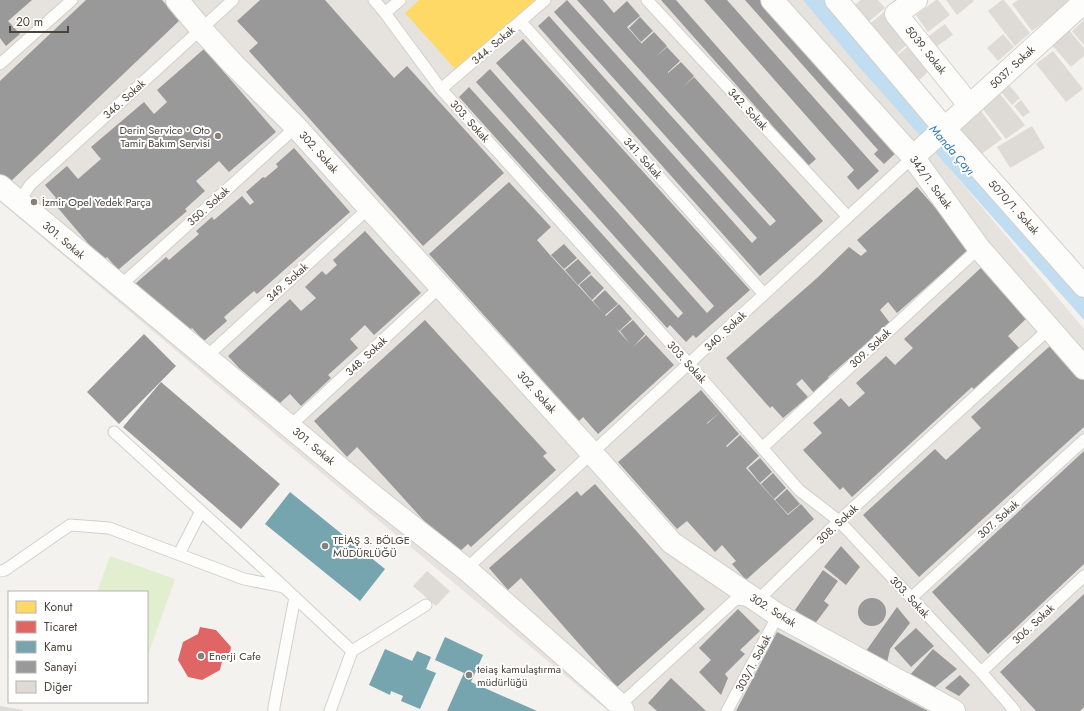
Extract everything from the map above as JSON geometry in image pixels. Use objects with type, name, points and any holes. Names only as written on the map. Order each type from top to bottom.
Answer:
[{"type":"street","name":"302. Sokak","points":[[177,0],[234,65],[296,127],[368,208],[441,286],[672,543],[778,615],[954,711]]},
{"type":"street","name":"342/1. Sokak","points":[[772,0],[913,157],[979,248],[1084,368]]},
{"type":"street","name":"5070/1. Sokak","points":[[836,0],[943,131],[1084,286]]},
{"type":"street","name":"5039. Sokak","points":[[916,0],[890,7],[970,106]]},
{"type":"street","name":"5037. Sokak","points":[[913,157],[1084,2]]},
{"type":"street","name":"301. Sokak","points":[[0,186],[378,499],[466,569],[622,708]]},
{"type":"lane","points":[[0,64],[72,0]]},
{"type":"lane","name":"346. Sokak","points":[[19,202],[30,185],[233,0]]},
{"type":"lane","name":"303. Sokak","points":[[374,0],[441,89],[689,364],[799,490],[839,522],[981,672],[1015,711]]},
{"type":"lane","points":[[385,13],[400,0]]},
{"type":"lane","name":"344. Sokak","points":[[441,89],[545,0]]},
{"type":"lane","name":"342. Sokak","points":[[648,0],[848,217]]},
{"type":"lane","name":"341. Sokak","points":[[521,22],[764,294]]},
{"type":"lane","name":"350. Sokak","points":[[120,286],[296,127]]},
{"type":"lane","name":"340. Sokak","points":[[466,569],[913,157]]},
{"type":"lane","name":"349. Sokak","points":[[206,357],[368,208]]},
{"type":"lane","name":"309. Sokak","points":[[762,448],[979,248]]},
{"type":"lane","name":"348. Sokak","points":[[290,426],[441,286]]},
{"type":"lane","name":"308. Sokak","points":[[757,600],[839,522],[1050,328]]},
{"type":"lane","points":[[114,432],[352,651]]},
{"type":"lane","name":"307. Sokak","points":[[911,598],[1084,440]]},
{"type":"lane","points":[[179,554],[201,512]]},
{"type":"lane","points":[[0,571],[5,570],[70,525],[110,528],[244,578],[284,587]]},
{"type":"lane","name":"306. Sokak","points":[[981,672],[1084,576]]},
{"type":"lane","points":[[274,711],[295,597]]},
{"type":"lane","points":[[622,708],[736,600],[757,600]]},
{"type":"lane","points":[[330,711],[352,651],[426,605]]},
{"type":"lane","name":"303/1. Sokak","points":[[727,711],[778,615]]},
{"type":"shaded area","points":[[0,0],[808,0],[1084,329],[1084,711],[608,711],[283,441],[0,202]]},
{"type":"green space","points":[[110,556],[175,579],[148,655],[148,591],[97,591]]},
{"type":"water","name":"Manda Çayı","points":[[803,0],[833,0],[1084,285],[1084,320],[853,60]]},
{"type":"building: Konut","points":[[419,0],[536,0],[457,71],[405,13]]},
{"type":"building: Ticaret","name":"Enerji Cafe","points":[[200,627],[216,630],[231,647],[230,653],[224,653],[220,670],[202,680],[188,677],[178,660],[183,642],[198,634]]},
{"type":"building: Kamu","name":"TEİAŞ 3. BÖLGE MÜDÜRLÜĞÜ","points":[[290,492],[385,569],[360,601],[265,524]]},
{"type":"building: Kamu","name":"teiaş kamulaştırma müdürlüğü","points":[[445,637],[483,655],[471,682],[537,711],[447,711],[464,673],[435,660]]},
{"type":"building: Kamu","points":[[385,649],[412,661],[417,651],[431,657],[426,669],[436,673],[420,709],[401,701],[403,696],[391,691],[390,695],[369,685]]},
{"type":"building: Sanayi","points":[[0,0],[32,0],[8,21],[20,34],[6,46],[0,38]]},
{"type":"building: Sanayi","points":[[86,0],[162,0],[180,20],[9,183],[0,174],[0,81]]},
{"type":"building: Sanayi","points":[[260,0],[325,0],[394,78],[407,66],[504,173],[423,246],[249,51],[258,43],[237,21]]},
{"type":"building: Sanayi","points":[[567,0],[770,226],[776,221],[577,0],[603,0],[614,13],[627,1],[640,16],[627,27],[642,44],[654,32],[667,46],[655,58],[667,47],[680,61],[668,73],[681,62],[694,76],[682,88],[694,77],[823,221],[760,276],[538,26],[549,16],[752,243],[757,238],[554,12]]},
{"type":"building: Sanayi","points":[[661,0],[676,0],[816,159],[808,166]]},
{"type":"building: Sanayi","points":[[704,0],[727,0],[879,171],[858,190],[847,177],[854,170]]},
{"type":"building: Sanayi","points":[[745,0],[764,0],[898,151],[884,164],[874,154],[878,150]]},
{"type":"building: Sanayi","points":[[640,17],[653,31],[641,42],[629,28]]},
{"type":"building: Sanayi","points":[[523,39],[750,290],[696,338],[693,335],[686,342],[670,325],[667,328],[459,97],[469,87],[678,318],[683,313],[476,82],[490,69],[707,313],[714,306],[496,63]]},
{"type":"building: Sanayi","points":[[204,49],[276,132],[229,172],[219,161],[196,181],[205,191],[185,209],[187,211],[118,270],[107,257],[103,261],[52,201],[56,198],[45,185],[67,166],[78,179],[101,159],[91,147],[144,102],[154,114],[167,102],[157,90]]},
{"type":"building: Sanayi","points":[[294,148],[350,212],[257,294],[254,291],[224,317],[227,321],[204,341],[192,328],[190,330],[146,297],[135,284],[166,257],[169,260],[199,234],[196,231],[212,217],[214,220],[242,196],[250,205],[254,202],[246,192],[263,177],[265,178],[278,167],[276,164]]},
{"type":"building: Sanayi","points":[[509,182],[551,227],[537,240],[550,255],[606,316],[619,304],[632,319],[619,331],[615,327],[630,344],[620,331],[633,320],[645,334],[633,347],[646,335],[674,365],[598,434],[583,417],[579,421],[429,254]]},
{"type":"building: Sanayi","points":[[917,187],[971,248],[897,313],[888,302],[880,310],[890,323],[828,377],[830,379],[814,393],[802,379],[796,384],[808,397],[783,418],[772,406],[770,408],[726,358],[817,278],[849,247],[861,256],[867,251],[857,240]]},
{"type":"building: Sanayi","points":[[365,231],[421,293],[374,335],[365,325],[350,339],[358,348],[328,375],[331,378],[301,406],[290,394],[280,403],[239,368],[228,356],[290,299],[301,311],[316,298],[305,287],[322,271],[326,275],[337,265],[333,260]]},
{"type":"building: Sanayi","points":[[564,244],[577,258],[564,269],[551,255]]},
{"type":"building: Sanayi","points":[[578,259],[591,273],[578,285],[565,270]]},
{"type":"building: Sanayi","points":[[983,266],[1029,316],[1008,336],[1020,349],[975,391],[972,387],[852,497],[843,487],[840,490],[803,450],[822,433],[813,423],[841,398],[849,407],[865,393],[856,383],[886,356],[895,365],[913,348],[904,339]]},
{"type":"building: Sanayi","points":[[591,275],[604,288],[592,300],[579,285]]},
{"type":"building: Sanayi","points":[[605,290],[618,304],[605,315],[593,301]]},
{"type":"building: Sanayi","points":[[425,320],[547,453],[543,456],[556,470],[471,547],[468,544],[459,552],[450,541],[446,545],[357,447],[347,457],[314,421]]},
{"type":"building: Sanayi","points":[[144,334],[176,366],[119,424],[87,392]]},
{"type":"building: Sanayi","points":[[1050,346],[1059,356],[1061,354],[1084,379],[1084,427],[919,577],[863,515],[935,449],[946,460],[981,428],[971,417]]},
{"type":"building: Sanayi","points":[[161,382],[280,484],[241,529],[123,427]]},
{"type":"building: Sanayi","points":[[701,390],[720,412],[739,434],[726,446],[727,447],[740,435],[759,456],[746,468],[788,515],[801,504],[814,519],[746,580],[732,564],[736,561],[722,545],[715,552],[687,521],[677,529],[618,462]]},
{"type":"building: Sanayi","points":[[1084,451],[1084,564],[988,654],[932,592]]},
{"type":"building: Sanayi","points":[[760,458],[772,472],[760,483],[748,468]]},
{"type":"building: Sanayi","points":[[773,473],[786,488],[774,499],[761,484]]},
{"type":"building: Sanayi","points":[[595,484],[705,609],[617,687],[521,578],[508,590],[489,568],[577,491],[581,496]]},
{"type":"building: Sanayi","points":[[787,489],[800,504],[788,514],[775,500]]},
{"type":"building: Sanayi","points":[[841,546],[860,567],[846,585],[824,567]]},
{"type":"building: Sanayi","points":[[823,570],[838,581],[824,601],[829,605],[814,625],[795,610]]},
{"type":"building: Sanayi","points":[[1084,594],[1084,707],[1080,711],[1036,711],[1000,672]]},
{"type":"building: Sanayi","points":[[872,598],[878,599],[882,602],[885,606],[885,618],[882,622],[878,625],[872,626],[866,625],[862,622],[859,618],[858,612],[859,606],[862,602],[866,599]]},
{"type":"building: Sanayi","points":[[897,607],[910,623],[890,649],[887,663],[866,651]]},
{"type":"building: Sanayi","points":[[738,609],[760,631],[740,650],[745,654],[725,674],[728,678],[721,695],[699,672],[711,660],[699,648]]},
{"type":"building: Sanayi","points":[[916,628],[934,646],[911,667],[894,648]]},
{"type":"building: Sanayi","points":[[777,632],[928,711],[736,711]]},
{"type":"building: Sanayi","points":[[933,649],[957,669],[934,688],[909,676]]},
{"type":"building: Sanayi","points":[[960,675],[970,685],[959,696],[945,688]]},
{"type":"building: Sanayi","points":[[671,678],[706,711],[657,711],[648,703]]},
{"type":"building: Diğer","points":[[861,0],[878,0],[885,8],[866,24],[851,8]]},
{"type":"building: Diğer","points":[[938,0],[950,15],[928,32],[916,15]]},
{"type":"building: Diğer","points":[[946,0],[973,0],[974,1],[957,15]]},
{"type":"building: Diğer","points":[[1004,0],[1030,33],[1015,46],[988,11]]},
{"type":"building: Diğer","points":[[1018,0],[1067,0],[1069,3],[1032,31],[1012,4]]},
{"type":"building: Diğer","points":[[885,11],[911,41],[892,58],[865,28]]},
{"type":"building: Diğer","points":[[1084,20],[1084,45],[1072,31]]},
{"type":"building: Diğer","points":[[945,24],[953,35],[933,49],[926,38]]},
{"type":"building: Diğer","points":[[1069,30],[1084,48],[1084,56],[1071,67],[1051,44]]},
{"type":"building: Diğer","points":[[1003,34],[1014,47],[998,61],[987,48]]},
{"type":"building: Diğer","points":[[912,43],[930,70],[915,84],[893,59]]},
{"type":"building: Diğer","points":[[1053,51],[1083,89],[1066,102],[1036,64]]},
{"type":"building: Diğer","points":[[1009,85],[1020,98],[1012,105],[1001,92]]},
{"type":"building: Diğer","points":[[1000,94],[1025,125],[1006,139],[982,108]]},
{"type":"building: Diğer","points":[[1021,100],[1030,112],[1023,117],[1014,106]]},
{"type":"building: Diğer","points":[[981,111],[1002,139],[980,155],[959,128]]},
{"type":"building: Diğer","points":[[1032,126],[1045,148],[1010,168],[997,147]]},
{"type":"building: Diğer","points":[[427,571],[450,591],[436,606],[413,586]]},
{"type":"building: Diğer","points":[[0,706],[23,710],[23,711],[0,711]]},
{"type":"place","name":"Derin Service • Oto Tamir Bakım Servisi","points":[[218,136]]},
{"type":"place","name":"İzmir Opel Yedek Parça","points":[[34,202]]},
{"type":"place","name":"TEİAŞ 3. BÖLGE MÜDÜRLÜĞÜ","points":[[325,546]]},
{"type":"place","name":"Enerji Cafe","points":[[201,656]]},
{"type":"place","name":"teiaş kamulaştırma müdürlüğü","points":[[469,675]]}]
